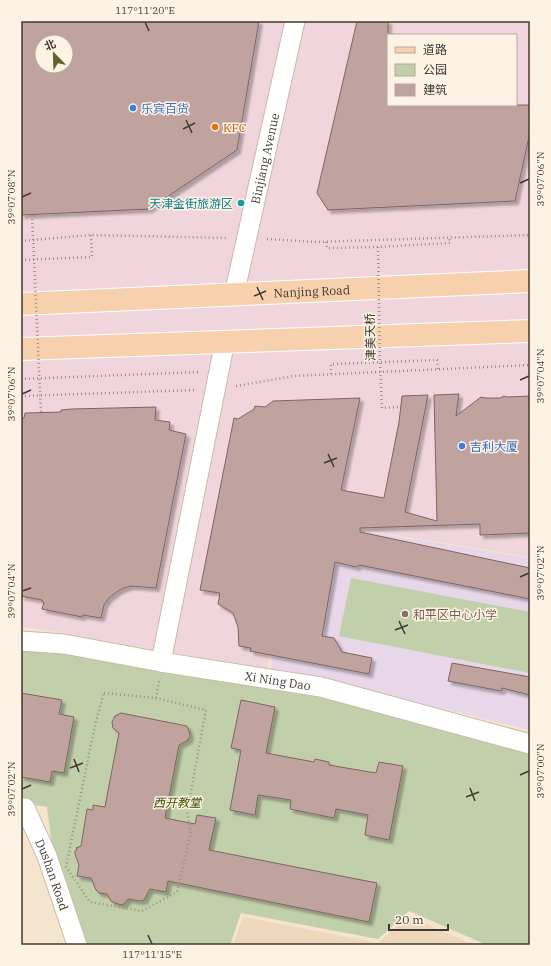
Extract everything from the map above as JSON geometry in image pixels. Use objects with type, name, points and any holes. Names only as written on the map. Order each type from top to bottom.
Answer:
[{"type":"main road","name":"Nanjing Road","points":[[21,304],[530,281]]},
{"type":"main road","points":[[21,349],[530,331]]},
{"type":"street","name":"Binjiang Avenue","points":[[234,295],[295,21]]},
{"type":"street","points":[[162,662],[225,341]]},
{"type":"street","name":"Xi Ning Dao","points":[[21,641],[64,644],[162,662],[321,687],[530,744]]},
{"type":"street","name":"Dushan Road","points":[[21,808],[24,808],[47,856],[77,945]]},
{"type":"path","points":[[32,215],[40,413]]},
{"type":"path","points":[[21,260],[92,257],[91,235]]},
{"type":"path","points":[[21,241],[91,235],[175,238],[246,238],[326,242],[530,235]]},
{"type":"path","points":[[326,242],[327,248],[378,247],[450,243],[449,237]]},
{"type":"path","name":"津美天桥","points":[[378,247],[382,408],[400,407]]},
{"type":"path","points":[[331,374],[331,364],[437,360],[438,369]]},
{"type":"path","points":[[21,396],[294,376],[530,365]]},
{"type":"path","points":[[21,379],[105,375],[217,381]]},
{"type":"path","points":[[104,693],[156,698],[206,710],[187,812],[190,832],[178,892],[142,911],[90,902],[66,867],[104,693]]},
{"type":"shaded area","points":[[21,21],[530,21],[530,557],[297,519],[267,670],[33,628],[21,628]]},
{"type":"shaded area","name":"和平区中心小学","points":[[297,520],[530,558],[530,730],[328,681],[270,670]]},
{"type":"shaded area","points":[[408,916],[474,945],[233,945],[243,917],[378,943]]},
{"type":"green space","points":[[351,578],[530,612],[530,673],[339,636]]},
{"type":"green space","name":"西开教堂","points":[[21,648],[64,651],[318,693],[530,755],[530,945],[487,945],[409,911],[378,939],[241,913],[230,945],[88,945],[54,861],[47,807],[21,803]]},
{"type":"building","name":"乐宾百货","points":[[21,21],[259,21],[237,150],[149,209],[21,215]]},
{"type":"building","points":[[357,21],[388,21],[387,106],[530,105],[530,132],[515,201],[328,210],[317,193]]},
{"type":"building","points":[[459,394],[456,416],[481,397],[500,398],[504,396],[530,396],[530,533],[480,535],[480,524],[360,528],[360,532],[530,568],[530,599],[359,565],[356,567],[335,562],[322,636],[334,638],[342,652],[372,658],[369,674],[250,651],[251,648],[239,646],[238,627],[233,613],[218,604],[220,593],[200,590],[234,418],[238,419],[254,409],[255,406],[265,407],[273,401],[360,398],[341,490],[384,498],[399,422],[402,396],[428,395],[405,512],[437,521],[434,395]]},
{"type":"building","points":[[156,407],[155,420],[170,422],[169,430],[186,434],[156,588],[131,586],[118,591],[109,598],[104,605],[101,618],[83,615],[82,617],[42,609],[44,602],[42,600],[21,596],[21,418],[24,418],[25,413],[61,412],[61,410],[71,409]]},
{"type":"building","points":[[452,663],[530,677],[530,695],[502,688],[501,691],[448,681]]},
{"type":"building","points":[[21,693],[62,700],[59,714],[74,717],[64,773],[52,771],[50,782],[21,777]]},
{"type":"building","points":[[241,700],[275,707],[266,753],[314,762],[315,759],[329,762],[329,765],[376,773],[379,762],[403,766],[389,840],[365,835],[368,815],[336,809],[334,818],[290,809],[291,800],[258,795],[255,815],[230,810],[241,750],[231,748]]},
{"type":"building","points":[[121,713],[187,726],[190,736],[188,740],[179,745],[165,818],[195,824],[197,815],[216,818],[209,850],[377,883],[369,922],[168,881],[166,892],[150,889],[144,900],[140,901],[128,899],[123,905],[111,901],[107,894],[99,893],[96,890],[91,878],[77,876],[79,865],[75,851],[77,850],[76,848],[81,846],[87,809],[93,810],[93,805],[105,807],[119,733],[113,728],[112,722],[115,716]]},
{"type":"place","name":"乐宾百货","points":[[133,108]]},
{"type":"place","name":"KFC","points":[[215,127]]},
{"type":"place","name":"天津金街旅游区","points":[[241,203]]},
{"type":"place","name":"吉利大厦","points":[[462,446]]},
{"type":"place","name":"和平区中心小学","points":[[405,614]]}]
